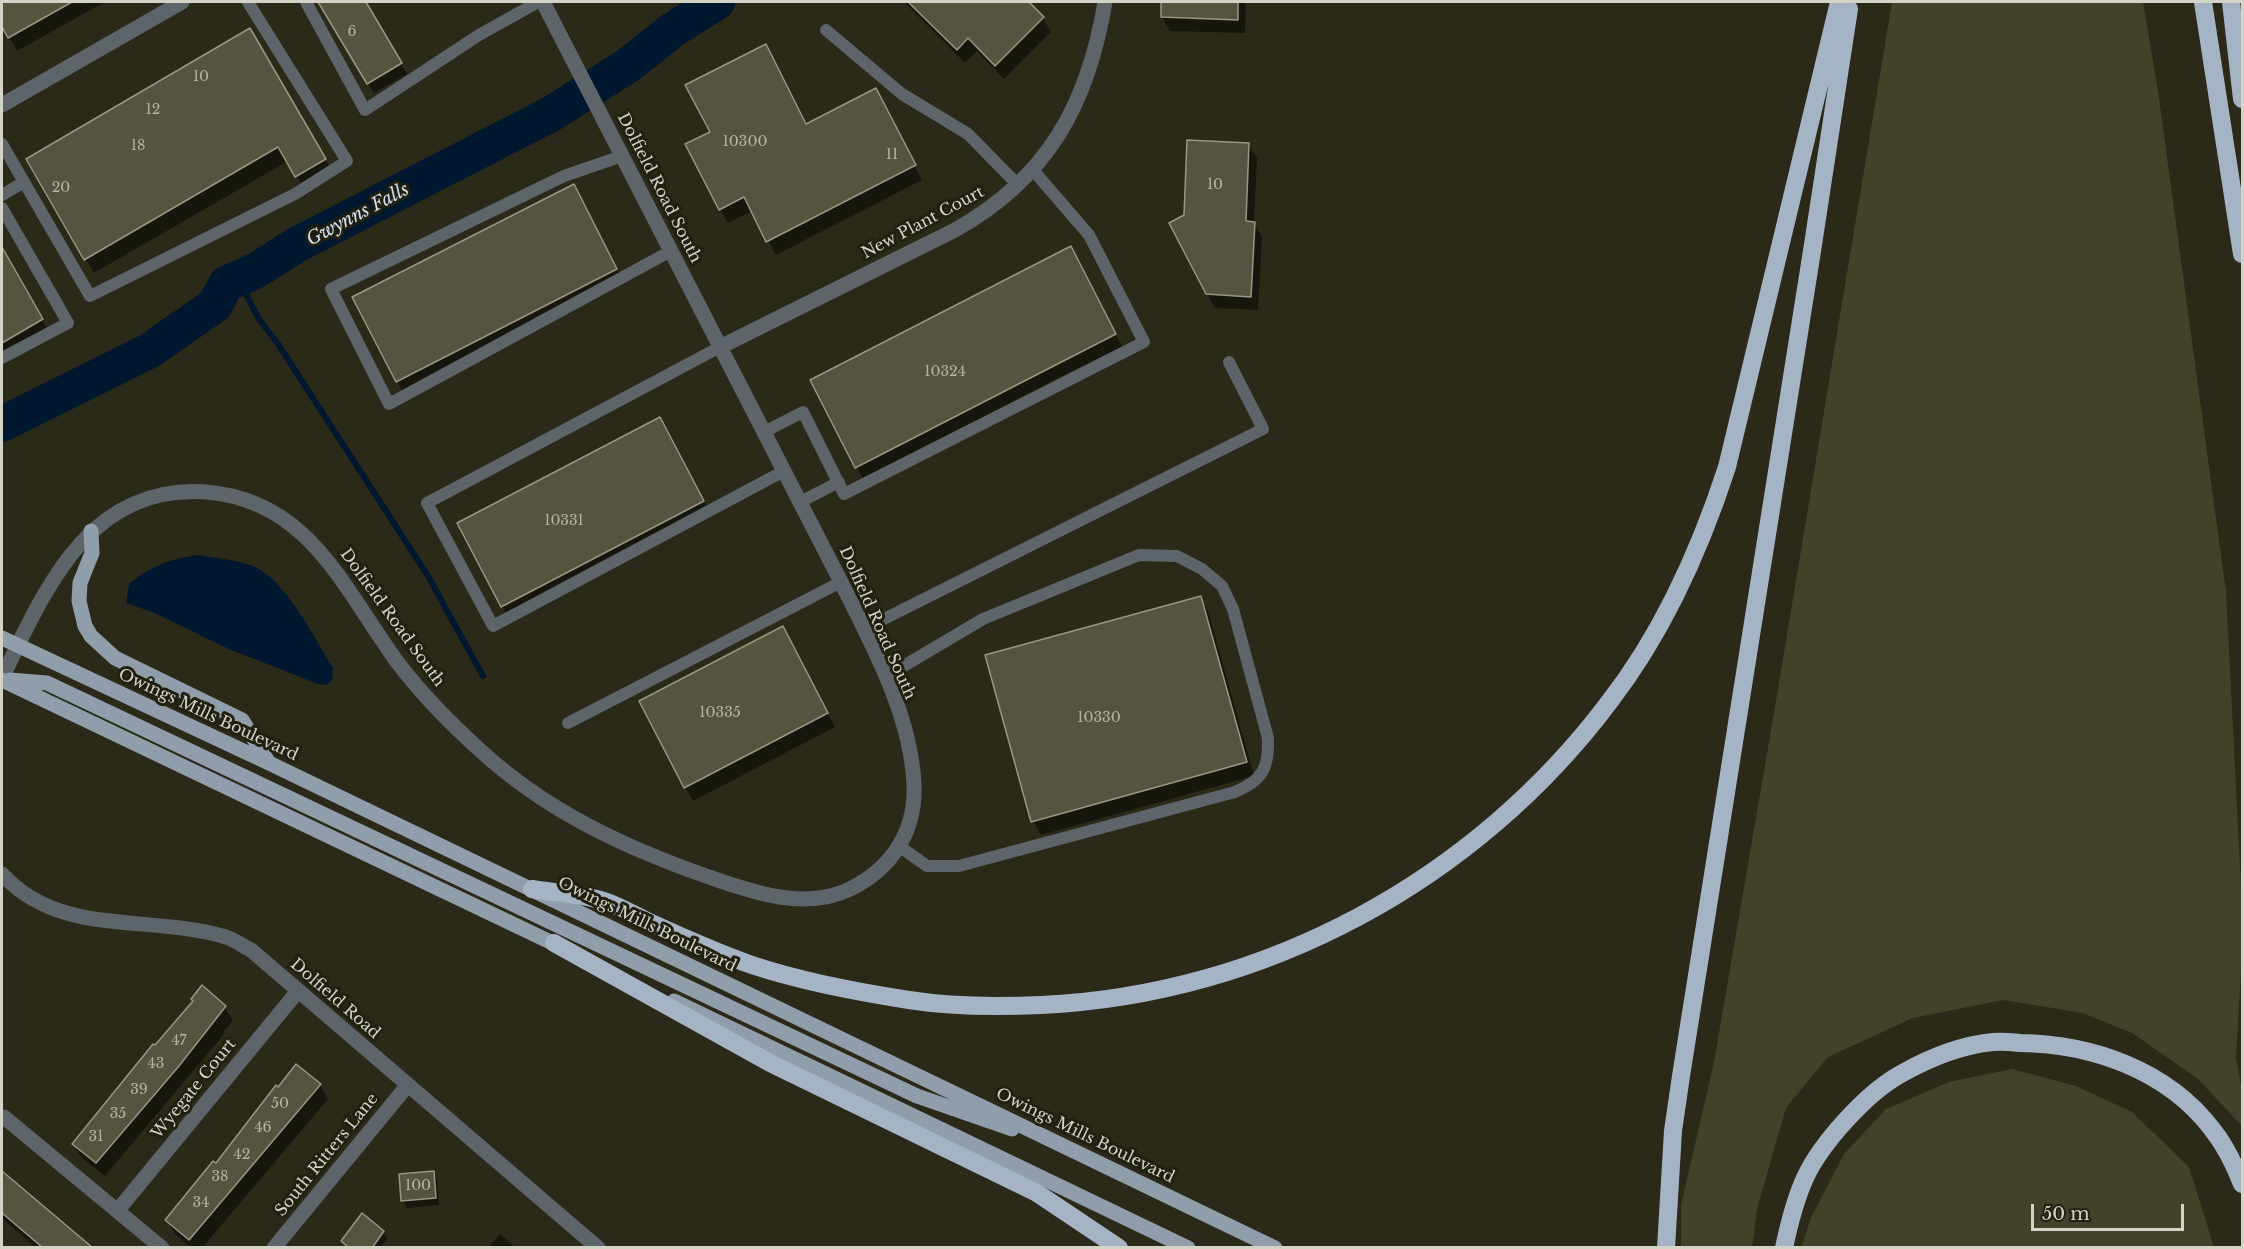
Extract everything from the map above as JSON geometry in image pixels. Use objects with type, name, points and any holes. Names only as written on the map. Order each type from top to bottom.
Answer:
[{"type":"highway","points":[[532,889],[605,901],[708,949],[755,966],[810,981],[862,993],[915,1001],[967,1006],[1019,1006],[1073,1003],[1147,993],[1232,971],[1310,942],[1380,906],[1421,880],[1457,855],[1528,795],[1586,732],[1636,664],[1679,588],[1713,512],[1727,467],[1839,2]]},
{"type":"highway","points":[[1666,1248],[1667,1198],[1681,1076],[1811,263],[1850,2]]},
{"type":"highway","points":[[2203,2],[2242,254]]},
{"type":"highway","points":[[2231,2],[2242,99]]},
{"type":"highway","points":[[554,943],[770,1064],[1036,1193],[1119,1248]]},
{"type":"highway","points":[[1784,1248],[1790,1218],[1806,1176],[1834,1134],[1864,1101],[1898,1076],[1942,1055],[1993,1042],[2052,1043],[2104,1054],[2143,1072],[2180,1095],[2212,1129],[2236,1168],[2242,1184]]},
{"type":"main road","points":[[91,531],[92,553],[80,583],[79,601],[85,626],[91,636],[115,658],[242,720],[269,763]]},
{"type":"main road","name":"Owings Mills Boulevard","points":[[2,638],[532,889],[1275,1248]]},
{"type":"main road","points":[[2,679],[1188,1248]]},
{"type":"main road","points":[[2,679],[47,683],[917,1096],[1085,1155]]},
{"type":"street","points":[[2,105],[182,2]]},
{"type":"street","name":"Dolfield Road South","points":[[18,645],[39,602],[56,575],[71,553],[91,531],[130,506],[152,498],[172,494],[207,492],[225,495],[267,509],[303,532],[320,551],[419,690],[485,755],[561,812],[610,838],[662,861],[731,885],[777,897],[801,899],[842,893],[861,884],[879,871],[899,846],[909,827],[914,805],[914,782],[903,726],[885,677],[841,582],[543,2]]},
{"type":"street","name":"New Plant Court","points":[[720,347],[955,230],[982,215],[1018,185],[1054,143],[1074,107],[1095,48],[1105,2]]},
{"type":"street","points":[[2,679],[18,645]]},
{"type":"street","name":"Dolfield Road","points":[[2,874],[14,887],[36,902],[63,913],[228,937],[251,950],[598,1248]]},
{"type":"street","name":"Wyegate Court","points":[[118,1210],[298,991]]},
{"type":"street","name":"South Ritters Lane","points":[[274,1248],[407,1086]]},
{"type":"street","points":[[4,1117],[162,1248]]},
{"type":"lane","points":[[2,144],[90,296],[295,194],[347,161],[248,2]]},
{"type":"lane","points":[[306,2],[365,110],[479,35],[538,2]]},
{"type":"lane","points":[[826,30],[902,94],[968,134],[1018,185]]},
{"type":"lane","points":[[622,156],[564,176],[331,289],[389,404],[671,251]]},
{"type":"lane","points":[[764,432],[803,412],[844,494],[1144,342],[1089,235],[1033,170]]},
{"type":"lane","points":[[2,195],[24,182]]},
{"type":"lane","points":[[2,208],[68,323],[2,358]]},
{"type":"lane","points":[[720,347],[428,503],[493,626],[784,471]]},
{"type":"lane","points":[[864,629],[1263,429],[1229,362]]},
{"type":"lane","points":[[800,502],[839,482]]},
{"type":"lane","points":[[885,677],[983,619],[1139,555],[1177,556],[1202,569],[1222,586],[1233,609],[1268,738],[1269,758],[1261,776],[1249,786],[1234,792],[959,866],[927,866],[899,846]]},
{"type":"lane","points":[[568,723],[841,582]]},
{"type":"shaded area","points":[[1892,2],[2143,2],[2158,91],[2226,592],[2242,906],[2242,953],[2236,1058],[2242,1090],[2242,1126],[2197,1078],[2132,1033],[2083,1013],[2003,1000],[1913,1018],[1828,1057],[1786,1108],[1757,1209],[1752,1247],[1681,1247],[1681,1205],[1714,1062]]},
{"type":"shaded area","points":[[2012,1069],[2076,1086],[2132,1112],[2189,1167],[2214,1247],[1801,1247],[1811,1218],[1844,1154],[1886,1109],[1949,1082]]},
{"type":"water","points":[[196,555],[241,562],[255,567],[277,584],[309,627],[333,668],[332,680],[326,685],[318,684],[229,649],[152,612],[126,603],[129,584],[137,578],[160,565]]},
{"type":"building","points":[[2,2],[72,2],[8,38],[2,27]]},
{"type":"building","points":[[318,2],[366,2],[402,63],[367,84]]},
{"type":"building","points":[[908,2],[1029,2],[1044,17],[995,66],[968,38],[957,50]]},
{"type":"building","points":[[1161,2],[1238,2],[1238,20],[1161,17]]},
{"type":"building","points":[[250,28],[326,159],[295,177],[278,147],[84,260],[26,159]]},
{"type":"building","points":[[766,44],[806,124],[876,88],[916,165],[766,242],[744,197],[719,210],[685,144],[710,132],[685,85]]},
{"type":"building","points":[[1187,140],[1249,143],[1246,221],[1255,222],[1251,297],[1206,294],[1169,223],[1184,215]]},
{"type":"building","points":[[574,184],[617,269],[396,382],[352,297]]},
{"type":"building","points":[[1071,246],[1116,334],[855,468],[810,380]]},
{"type":"building","points":[[2,247],[43,319],[2,343]]},
{"type":"building","points":[[660,417],[704,501],[501,607],[457,523]]},
{"type":"building","points":[[1201,596],[1247,762],[1031,822],[985,655]]},
{"type":"building","points":[[783,626],[828,713],[684,788],[639,701]]},
{"type":"building","points":[[202,985],[226,1006],[179,1066],[96,1163],[72,1144],[153,1044],[155,1045],[193,1001],[191,999]]},
{"type":"building","points":[[296,1064],[321,1084],[189,1240],[165,1220],[213,1161],[216,1163],[276,1085],[278,1087]]},
{"type":"building","points":[[2,1171],[93,1248],[43,1248],[2,1213]]},
{"type":"building","points":[[434,1171],[436,1198],[401,1201],[399,1174]]},
{"type":"building","points":[[362,1213],[384,1231],[372,1248],[349,1248],[341,1241]]},
{"type":"waterway","name":"Gwynns Falls","points":[[2,424],[149,351],[215,305],[226,284],[257,270],[298,244],[551,114],[627,66],[674,29],[717,2]]},
{"type":"waterway","points":[[238,279],[259,319],[278,344],[428,576],[483,676]]}]
